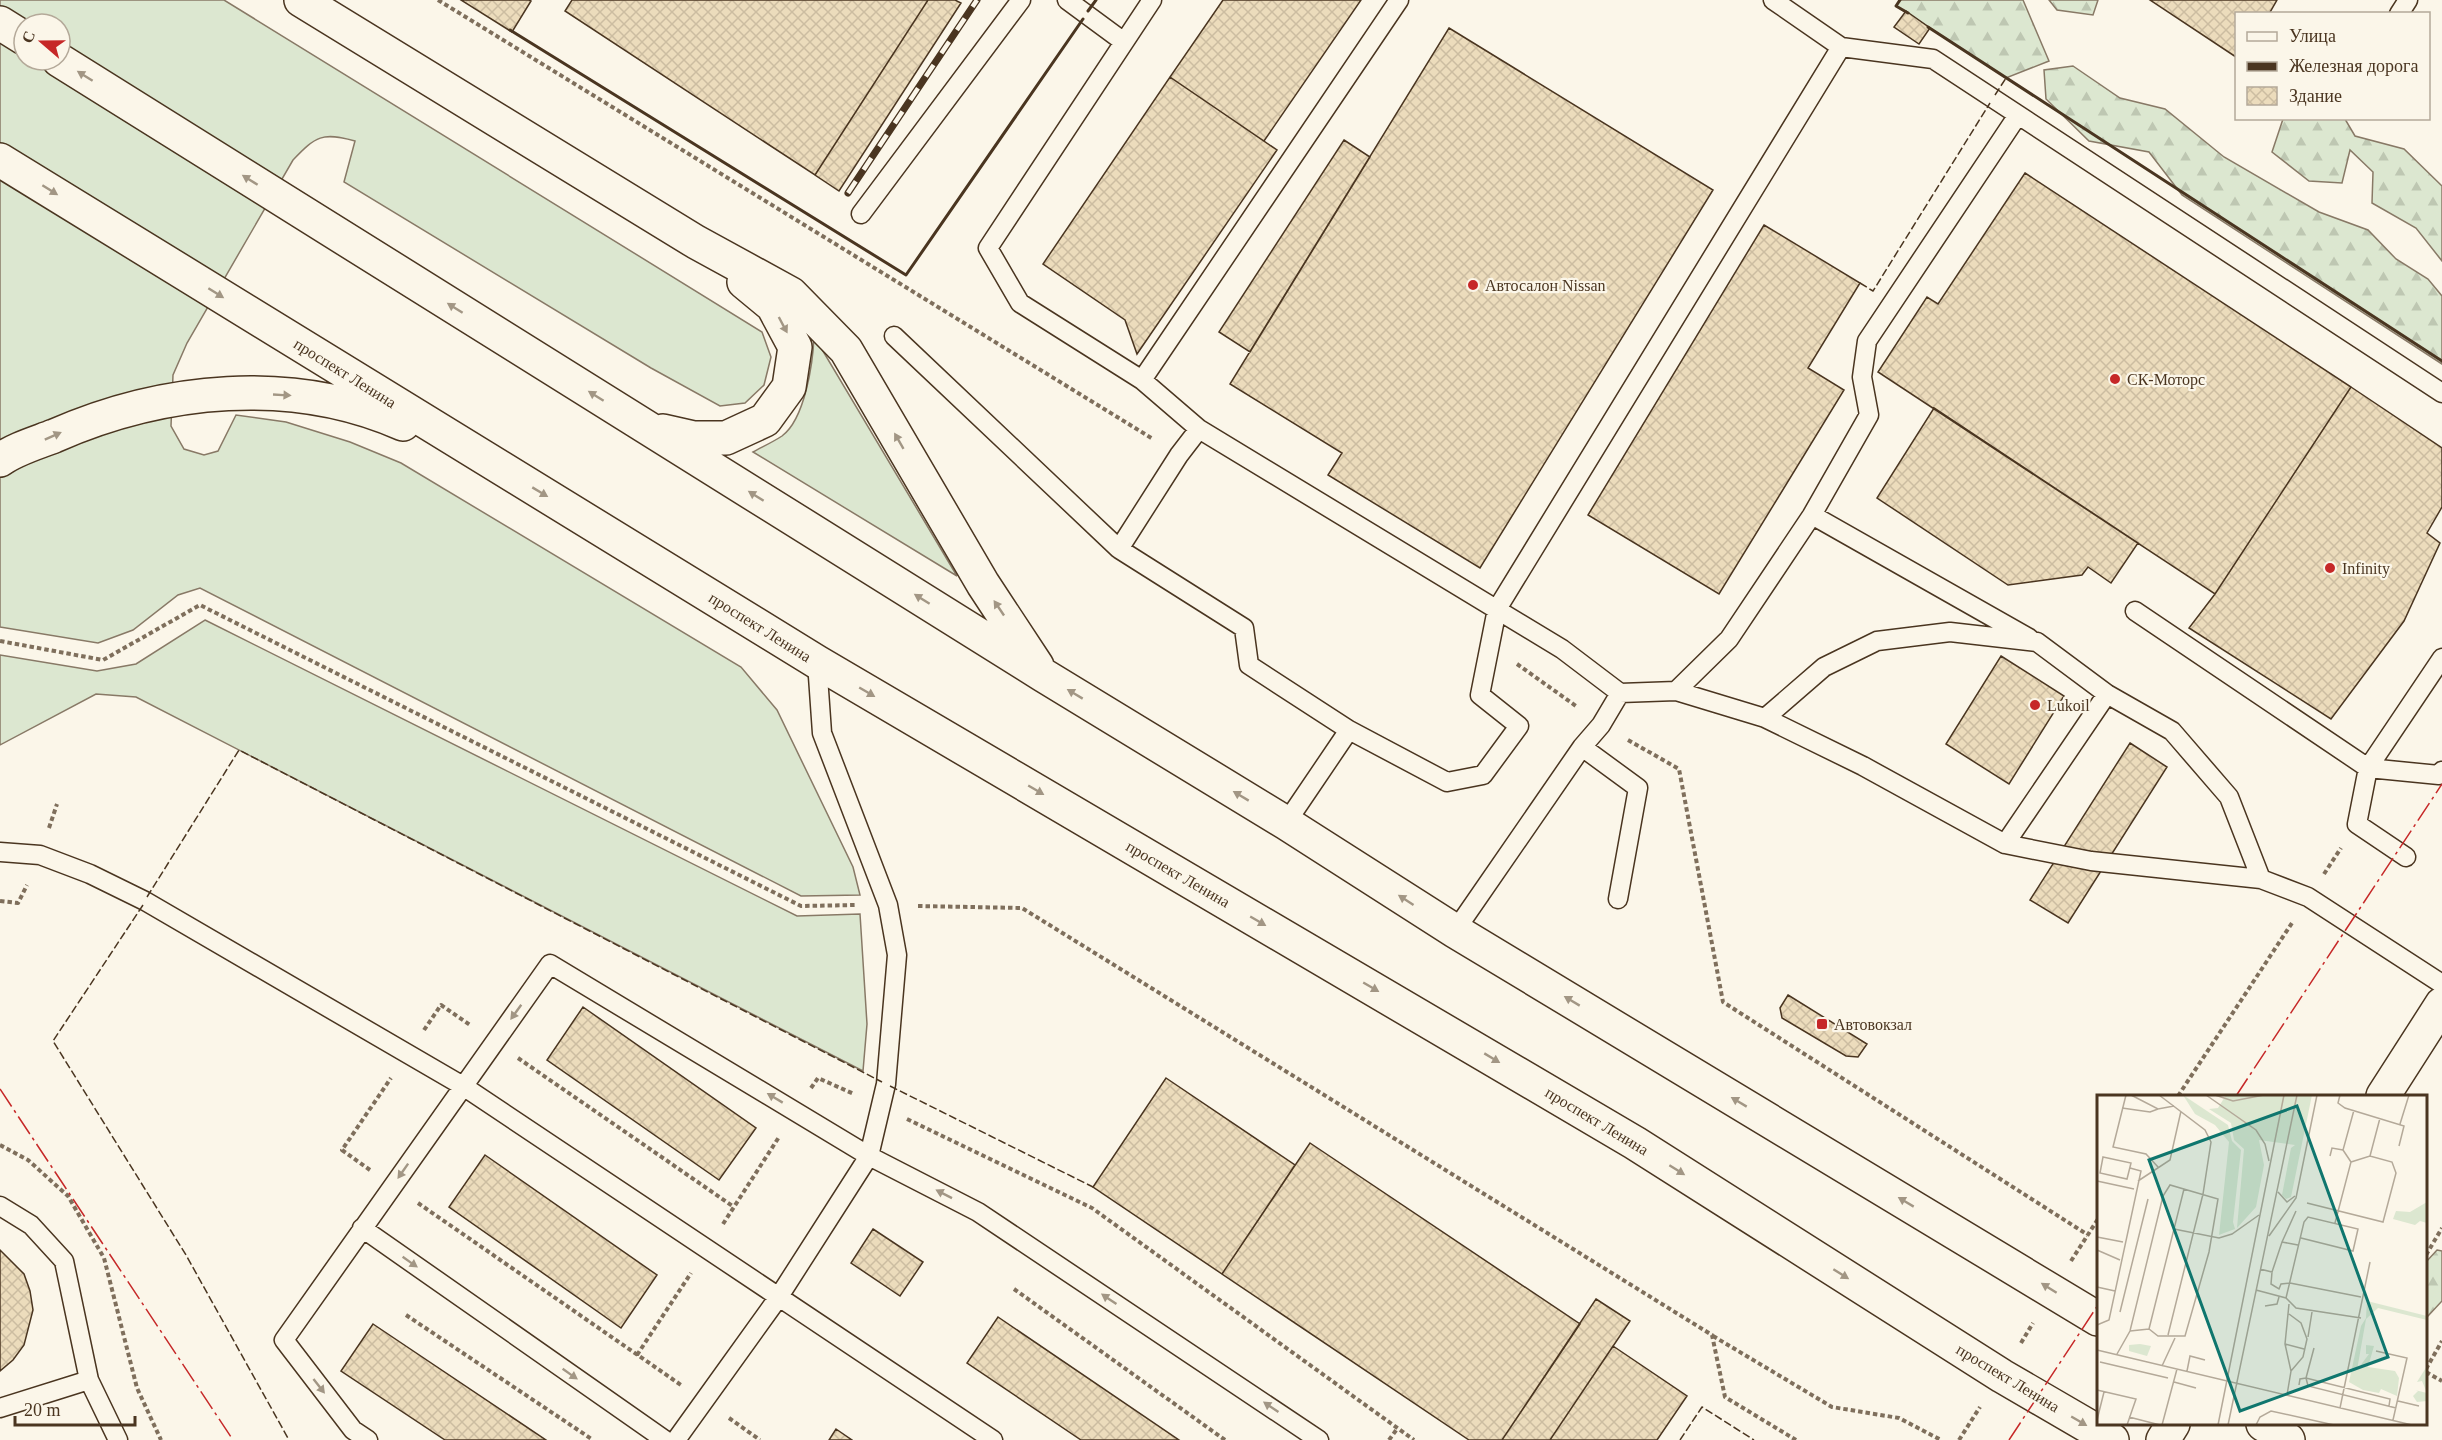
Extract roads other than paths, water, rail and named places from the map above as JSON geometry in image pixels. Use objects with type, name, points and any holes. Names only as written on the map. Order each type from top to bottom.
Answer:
[{"type":"main road","points":[[301,0],[696,242],[791,294],[846,350],[983,584],[1043,675]]},
{"type":"main road","points":[[72,68],[1043,675],[1286,823],[1455,931],[2097,1318]]},
{"type":"main road","name":"проспект Ленина","points":[[0,159],[817,662],[1625,1137],[2002,1376],[2112,1440]]},
{"type":"main road","points":[[645,427],[694,438],[726,438],[765,420],[789,387],[795,347],[773,306],[696,242]]},
{"type":"main road","points":[[0,460],[75,426],[161,400],[224,392],[307,396],[381,414],[490,462]]},
{"type":"main road","points":[[2384,1095],[2442,1004]]},
{"type":"main road","points":[[2163,1440],[2173,1425]]},
{"type":"main road","points":[[2265,1425],[2288,1440]]},
{"type":"lane","points":[[861,214],[1021,0]]},
{"type":"lane","points":[[1067,0],[1124,42]]},
{"type":"lane","points":[[1152,0],[988,248],[1020,303],[1142,380],[1199,429],[1562,649],[1620,693],[1676,691],[1765,718],[1863,766],[2005,844],[2091,861],[2261,879],[2308,897],[2442,984]]},
{"type":"lane","points":[[1142,380],[1400,0]]},
{"type":"lane","points":[[1773,0],[1841,47],[1933,59],[2442,393]]},
{"type":"lane","points":[[894,336],[1119,549],[1244,628],[1249,665],[1349,730],[1447,782],[1483,774],[1519,726],[1480,695],[1497,609],[1841,47]]},
{"type":"lane","points":[[1676,691],[1729,639],[1812,515],[1869,415],[1862,377],[1867,341],[2018,115]]},
{"type":"lane","points":[[1119,549],[1179,455],[1199,429]]},
{"type":"lane","points":[[1812,515],[2037,642],[2107,694],[2172,731],[2229,797],[2261,879]]},
{"type":"lane","points":[[2135,611],[2368,768],[2439,775],[2442,771]]},
{"type":"lane","points":[[1765,718],[1824,667],[1877,641],[1950,632],[2037,642]]},
{"type":"lane","points":[[2406,857],[2357,824],[2368,768],[2442,658]]},
{"type":"lane","points":[[676,1440],[778,1298],[869,1156],[886,1084],[897,955],[888,905],[822,733],[817,662]]},
{"type":"lane","points":[[1455,931],[1582,747],[1602,724],[1620,693]]},
{"type":"lane","points":[[2005,844],[2107,694]]},
{"type":"lane","points":[[1286,823],[1349,730]]},
{"type":"lane","points":[[1582,747],[1638,788],[1618,899]]},
{"type":"lane","points":[[0,852],[40,855],[90,874],[145,901],[463,1086],[993,1440]]},
{"type":"lane","points":[[368,1440],[353,1430],[284,1340],[550,964],[869,1156],[978,1212],[1319,1440]]},
{"type":"lane","points":[[0,1206],[31,1225],[64,1261],[89,1380],[118,1440]]},
{"type":"lane","points":[[362,1228],[665,1440]]},
{"type":"lane","points":[[0,1408],[89,1380]]},
{"type":"railway","points":[[848,193],[977,0]]},
{"type":"place","name":"Автосалон Nissan","points":[[1473,285]]},
{"type":"place","name":"СК-Моторс","points":[[2115,379]]},
{"type":"place","name":"Infinity","points":[[2330,568]]},
{"type":"place","name":"Lukoil","points":[[2035,705]]},
{"type":"place","name":"Автовокзал","points":[[1822,1024]]}]
